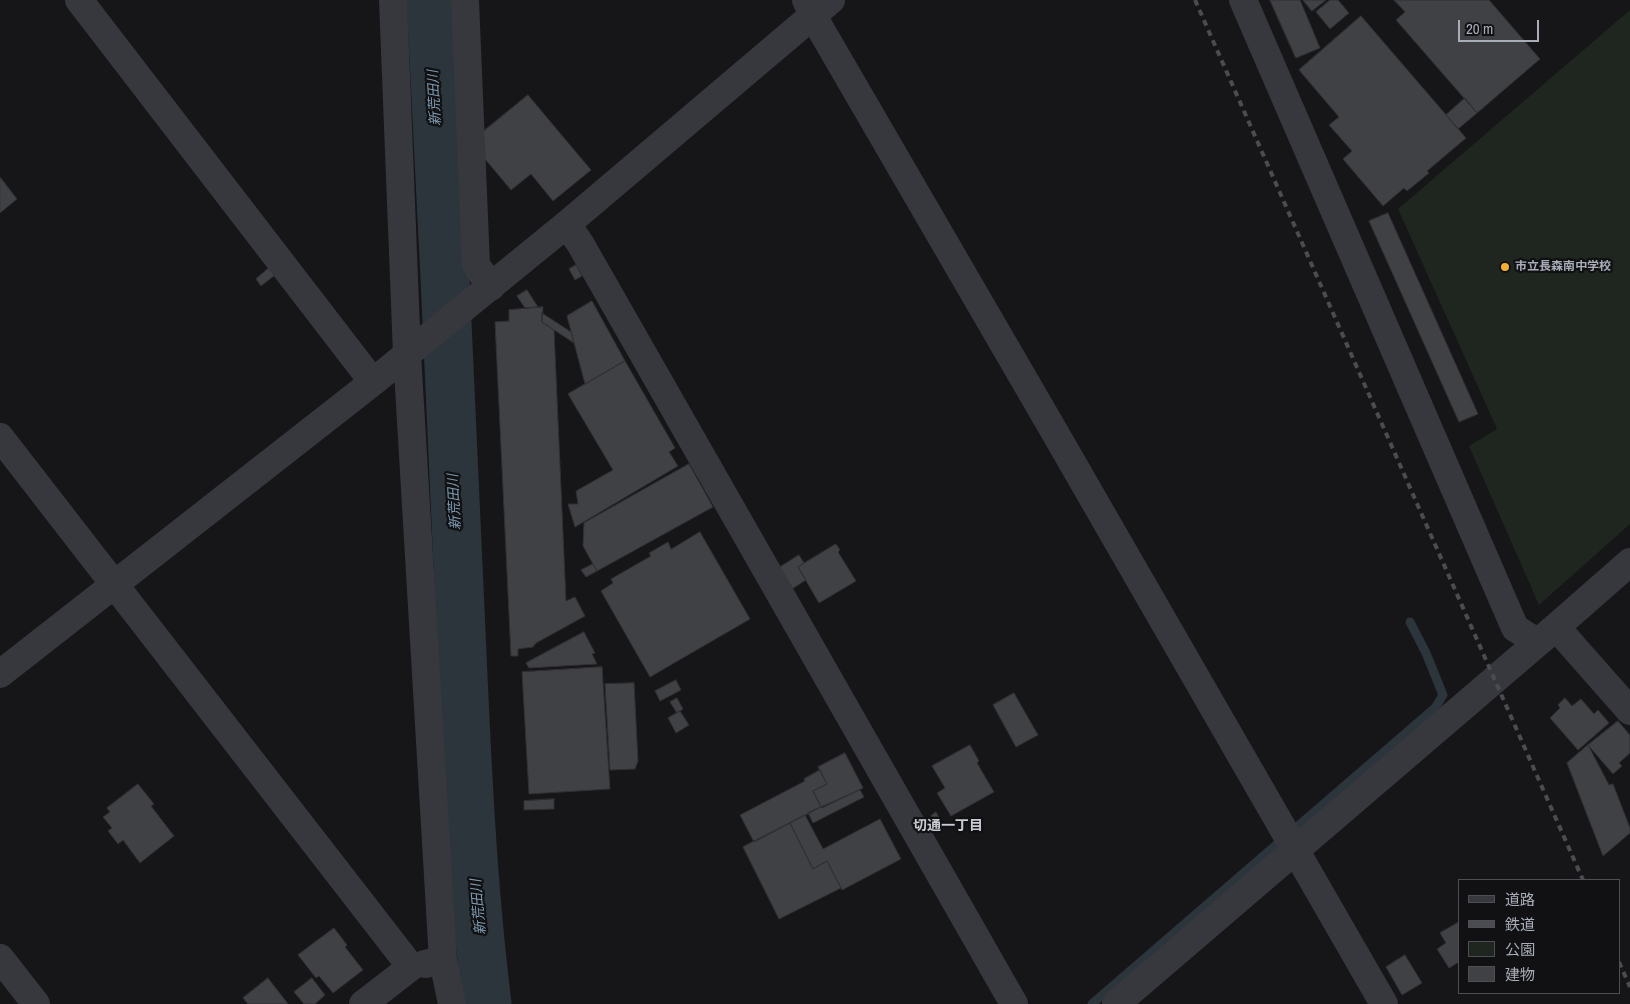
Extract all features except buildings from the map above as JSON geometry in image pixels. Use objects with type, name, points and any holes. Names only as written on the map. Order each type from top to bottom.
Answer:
[{"type":"street","points":[[79,0],[373,382]]},
{"type":"street","points":[[393,0],[413,349],[443,960],[452,1004]]},
{"type":"street","points":[[465,0],[476,264],[483,293]]},
{"type":"street","points":[[1243,0],[1515,628],[1547,635],[1630,710]]},
{"type":"street","points":[[0,674],[373,382],[483,293],[567,224],[817,5],[1059,439],[1384,1004]]},
{"type":"street","points":[[567,224],[581,245],[1014,1004]]},
{"type":"street","points":[[0,437],[412,967]]},
{"type":"street","points":[[1116,1004],[1630,562]]},
{"type":"street","points":[[0,958],[36,1004]]},
{"type":"street","points":[[363,1004],[412,967],[443,960]]},
{"type":"green space","points":[[1630,10],[1630,524],[1539,605],[1469,446],[1497,429],[1398,209]]},
{"type":"waterway","name":"新荒田川","points":[[431,0],[468,785],[476,895],[487,1004]]},
{"type":"waterway","points":[[1092,1004],[1435,708],[1443,695],[1426,653],[1410,622]]},
{"type":"railway","points":[[1195,0],[1583,879]]},
{"type":"railway","points":[[1620,964],[1630,987]]},
{"type":"place","name":"市立長森南中学校","points":[[1505,267]]},
{"type":"district","name":"切通一丁目","points":[[948,826]]}]
